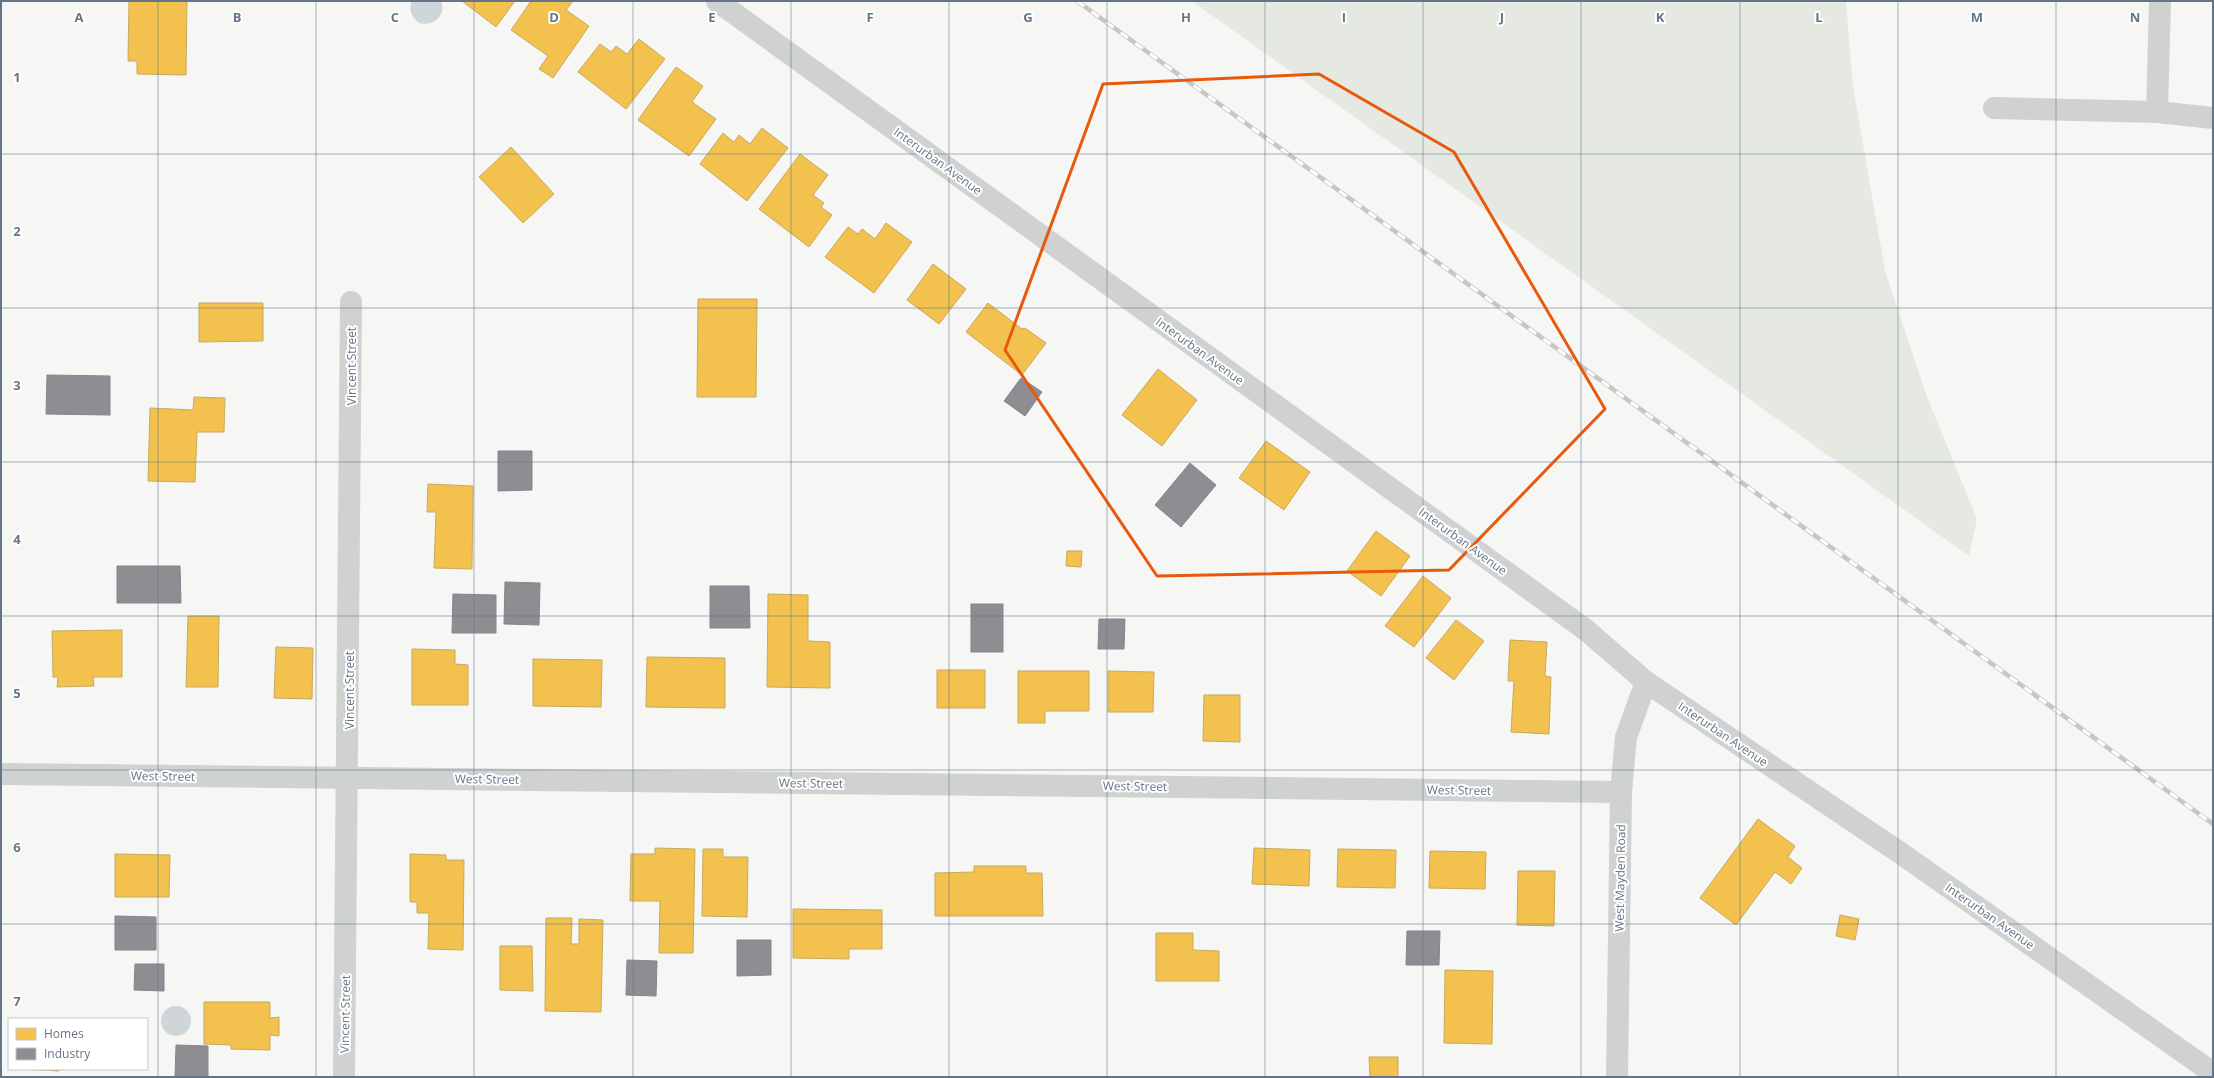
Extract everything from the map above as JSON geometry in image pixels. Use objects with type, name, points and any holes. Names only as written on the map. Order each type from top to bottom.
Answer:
[{"type":"street","name":"Interurban Avenue","points":[[717,1],[1586,630],[1646,682],[1898,852],[2213,1073]]},
{"type":"street","points":[[2157,112],[2160,1]]},
{"type":"street","points":[[1994,108],[2157,112],[2213,118]]},
{"type":"street","name":"Vincent Street","points":[[344,1077],[348,778],[351,302]]},
{"type":"street","name":"West Mayden Road","points":[[1617,1077],[1622,792],[1626,736],[1646,682]]},
{"type":"street","name":"West Street","points":[[1,774],[1622,792]]},
{"type":"highlighted area","points":[[1319,74],[1454,152],[1605,409],[1449,570],[1157,576],[1005,350],[1103,84]]},
{"type":"shaded area","points":[[412,1],[441,1],[442,11],[438,19],[429,23],[419,23],[411,13],[410,7]]},
{"type":"shaded area","points":[[1192,1],[1846,1],[1853,86],[1885,271],[1927,397],[1977,519],[1969,556]]},
{"type":"shaded area","points":[[176,1006],[187,1010],[191,1021],[187,1032],[176,1036],[165,1032],[161,1021],[165,1010]]},
{"type":"building: Homes","points":[[129,1],[187,1],[186,75],[137,74],[137,61],[128,61]]},
{"type":"building: Homes","points":[[462,1],[515,1],[496,27]]},
{"type":"building: Homes","points":[[531,1],[573,1],[566,10],[589,26],[553,78],[539,69],[548,56],[511,30]]},
{"type":"building: Homes","points":[[639,39],[665,59],[626,109],[578,72],[600,44],[611,52],[616,46],[627,54]]},
{"type":"building: Homes","points":[[676,67],[703,86],[692,102],[716,119],[689,156],[638,120]]},
{"type":"building: Homes","points":[[762,128],[788,148],[747,201],[700,164],[723,133],[734,142],[739,135],[750,144]]},
{"type":"building: Homes","points":[[511,147],[554,194],[523,223],[479,177]]},
{"type":"building: Homes","points":[[800,154],[828,175],[813,195],[824,203],[821,207],[832,215],[809,247],[759,209]]},
{"type":"building: Homes","points":[[886,223],[912,242],[874,293],[825,257],[848,227],[858,234],[862,229],[875,239]]},
{"type":"building: Homes","points":[[933,264],[966,289],[939,324],[907,300]]},
{"type":"building: Homes","points":[[698,299],[757,299],[756,397],[697,397]]},
{"type":"building: Homes","points":[[199,303],[263,303],[263,341],[199,342]]},
{"type":"building: Homes","points":[[988,303],[1022,329],[1025,328],[1046,343],[1022,375],[966,332]]},
{"type":"building: Homes","points":[[1158,369],[1197,400],[1162,446],[1122,415]]},
{"type":"building: Homes","points":[[194,397],[225,398],[224,432],[197,432],[195,482],[148,481],[150,408],[193,410]]},
{"type":"building: Homes","points":[[1266,441],[1310,472],[1284,510],[1239,478]]},
{"type":"building: Homes","points":[[428,484],[473,486],[472,569],[434,568],[436,512],[427,512]]},
{"type":"building: Homes","points":[[1376,531],[1410,556],[1381,596],[1347,571]]},
{"type":"building: Homes","points":[[1067,551],[1082,551],[1081,567],[1066,566]]},
{"type":"building: Homes","points":[[1423,576],[1451,598],[1414,647],[1385,626]]},
{"type":"building: Homes","points":[[768,594],[808,595],[808,641],[830,642],[830,688],[767,687]]},
{"type":"building: Homes","points":[[188,616],[219,616],[218,687],[186,687]]},
{"type":"building: Homes","points":[[1456,620],[1484,641],[1454,680],[1426,658]]},
{"type":"building: Homes","points":[[122,630],[122,677],[93,677],[94,686],[57,687],[58,677],[53,677],[52,631]]},
{"type":"building: Homes","points":[[1510,640],[1547,642],[1545,676],[1551,677],[1549,734],[1511,732],[1514,681],[1508,681]]},
{"type":"building: Homes","points":[[276,647],[313,648],[312,699],[274,698]]},
{"type":"building: Homes","points":[[412,649],[455,650],[455,664],[468,665],[468,705],[412,705]]},
{"type":"building: Homes","points":[[647,657],[725,658],[725,708],[646,707]]},
{"type":"building: Homes","points":[[533,659],[602,660],[601,707],[533,706]]},
{"type":"building: Homes","points":[[937,670],[985,670],[985,708],[937,708]]},
{"type":"building: Homes","points":[[1018,671],[1089,671],[1089,711],[1045,711],[1045,723],[1018,723]]},
{"type":"building: Homes","points":[[1108,671],[1154,672],[1153,712],[1108,712]]},
{"type":"building: Homes","points":[[1204,695],[1240,695],[1240,742],[1203,741]]},
{"type":"building: Homes","points":[[1758,819],[1795,846],[1788,857],[1802,868],[1791,884],[1775,872],[1736,925],[1700,898]]},
{"type":"building: Homes","points":[[655,848],[695,849],[693,953],[659,953],[660,901],[630,901],[631,854],[655,854]]},
{"type":"building: Homes","points":[[1254,848],[1310,850],[1309,886],[1252,884]]},
{"type":"building: Homes","points":[[703,849],[723,849],[723,857],[748,857],[747,917],[702,916]]},
{"type":"building: Homes","points":[[1338,849],[1396,850],[1395,888],[1337,887]]},
{"type":"building: Homes","points":[[1430,851],[1486,852],[1485,889],[1429,888]]},
{"type":"building: Homes","points":[[115,854],[170,855],[169,897],[115,897]]},
{"type":"building: Homes","points":[[410,854],[446,855],[446,860],[464,860],[463,950],[428,949],[429,913],[417,913],[417,902],[410,902]]},
{"type":"building: Homes","points":[[974,866],[1026,866],[1026,873],[1042,873],[1043,916],[935,916],[935,873],[974,872]]},
{"type":"building: Homes","points":[[1518,871],[1555,871],[1554,926],[1517,925]]},
{"type":"building: Homes","points":[[793,909],[882,910],[882,949],[849,949],[849,959],[793,958]]},
{"type":"building: Homes","points":[[1840,915],[1859,919],[1855,940],[1836,936]]},
{"type":"building: Homes","points":[[546,918],[572,918],[571,944],[579,944],[579,919],[603,920],[601,1012],[545,1011]]},
{"type":"building: Homes","points":[[1156,933],[1193,933],[1193,950],[1219,951],[1219,981],[1156,981]]},
{"type":"building: Homes","points":[[500,946],[532,946],[533,991],[500,990]]},
{"type":"building: Homes","points":[[1445,970],[1493,971],[1492,1044],[1444,1043]]},
{"type":"building: Homes","points":[[204,1002],[270,1002],[270,1018],[279,1017],[279,1036],[270,1035],[270,1050],[231,1049],[231,1045],[204,1044]]},
{"type":"building: Homes","points":[[1369,1057],[1398,1057],[1398,1077],[1370,1077]]},
{"type":"building: Industry","points":[[47,375],[110,376],[110,415],[46,414]]},
{"type":"building: Industry","points":[[1021,378],[1042,392],[1025,416],[1004,401]]},
{"type":"building: Industry","points":[[498,451],[532,451],[532,490],[498,491]]},
{"type":"building: Industry","points":[[1190,463],[1216,485],[1181,527],[1155,505]]},
{"type":"building: Industry","points":[[117,566],[180,566],[181,603],[117,603]]},
{"type":"building: Industry","points":[[505,582],[540,583],[539,625],[504,624]]},
{"type":"building: Industry","points":[[710,586],[749,586],[750,628],[710,628]]},
{"type":"building: Industry","points":[[453,594],[496,595],[496,633],[452,633]]},
{"type":"building: Industry","points":[[971,604],[1003,604],[1003,652],[971,652]]},
{"type":"building: Industry","points":[[1099,619],[1125,619],[1124,649],[1098,649]]},
{"type":"building: Industry","points":[[115,916],[156,917],[156,950],[115,950]]},
{"type":"building: Industry","points":[[1407,931],[1440,931],[1439,965],[1406,965]]},
{"type":"building: Industry","points":[[737,940],[771,940],[771,975],[737,976]]},
{"type":"building: Industry","points":[[627,960],[657,961],[656,996],[626,995]]},
{"type":"building: Industry","points":[[135,964],[164,964],[164,991],[134,990]]},
{"type":"building: Industry","points":[[176,1045],[208,1046],[208,1077],[175,1077]]},
{"type":"railway","points":[[1077,1],[2213,824]]}]
